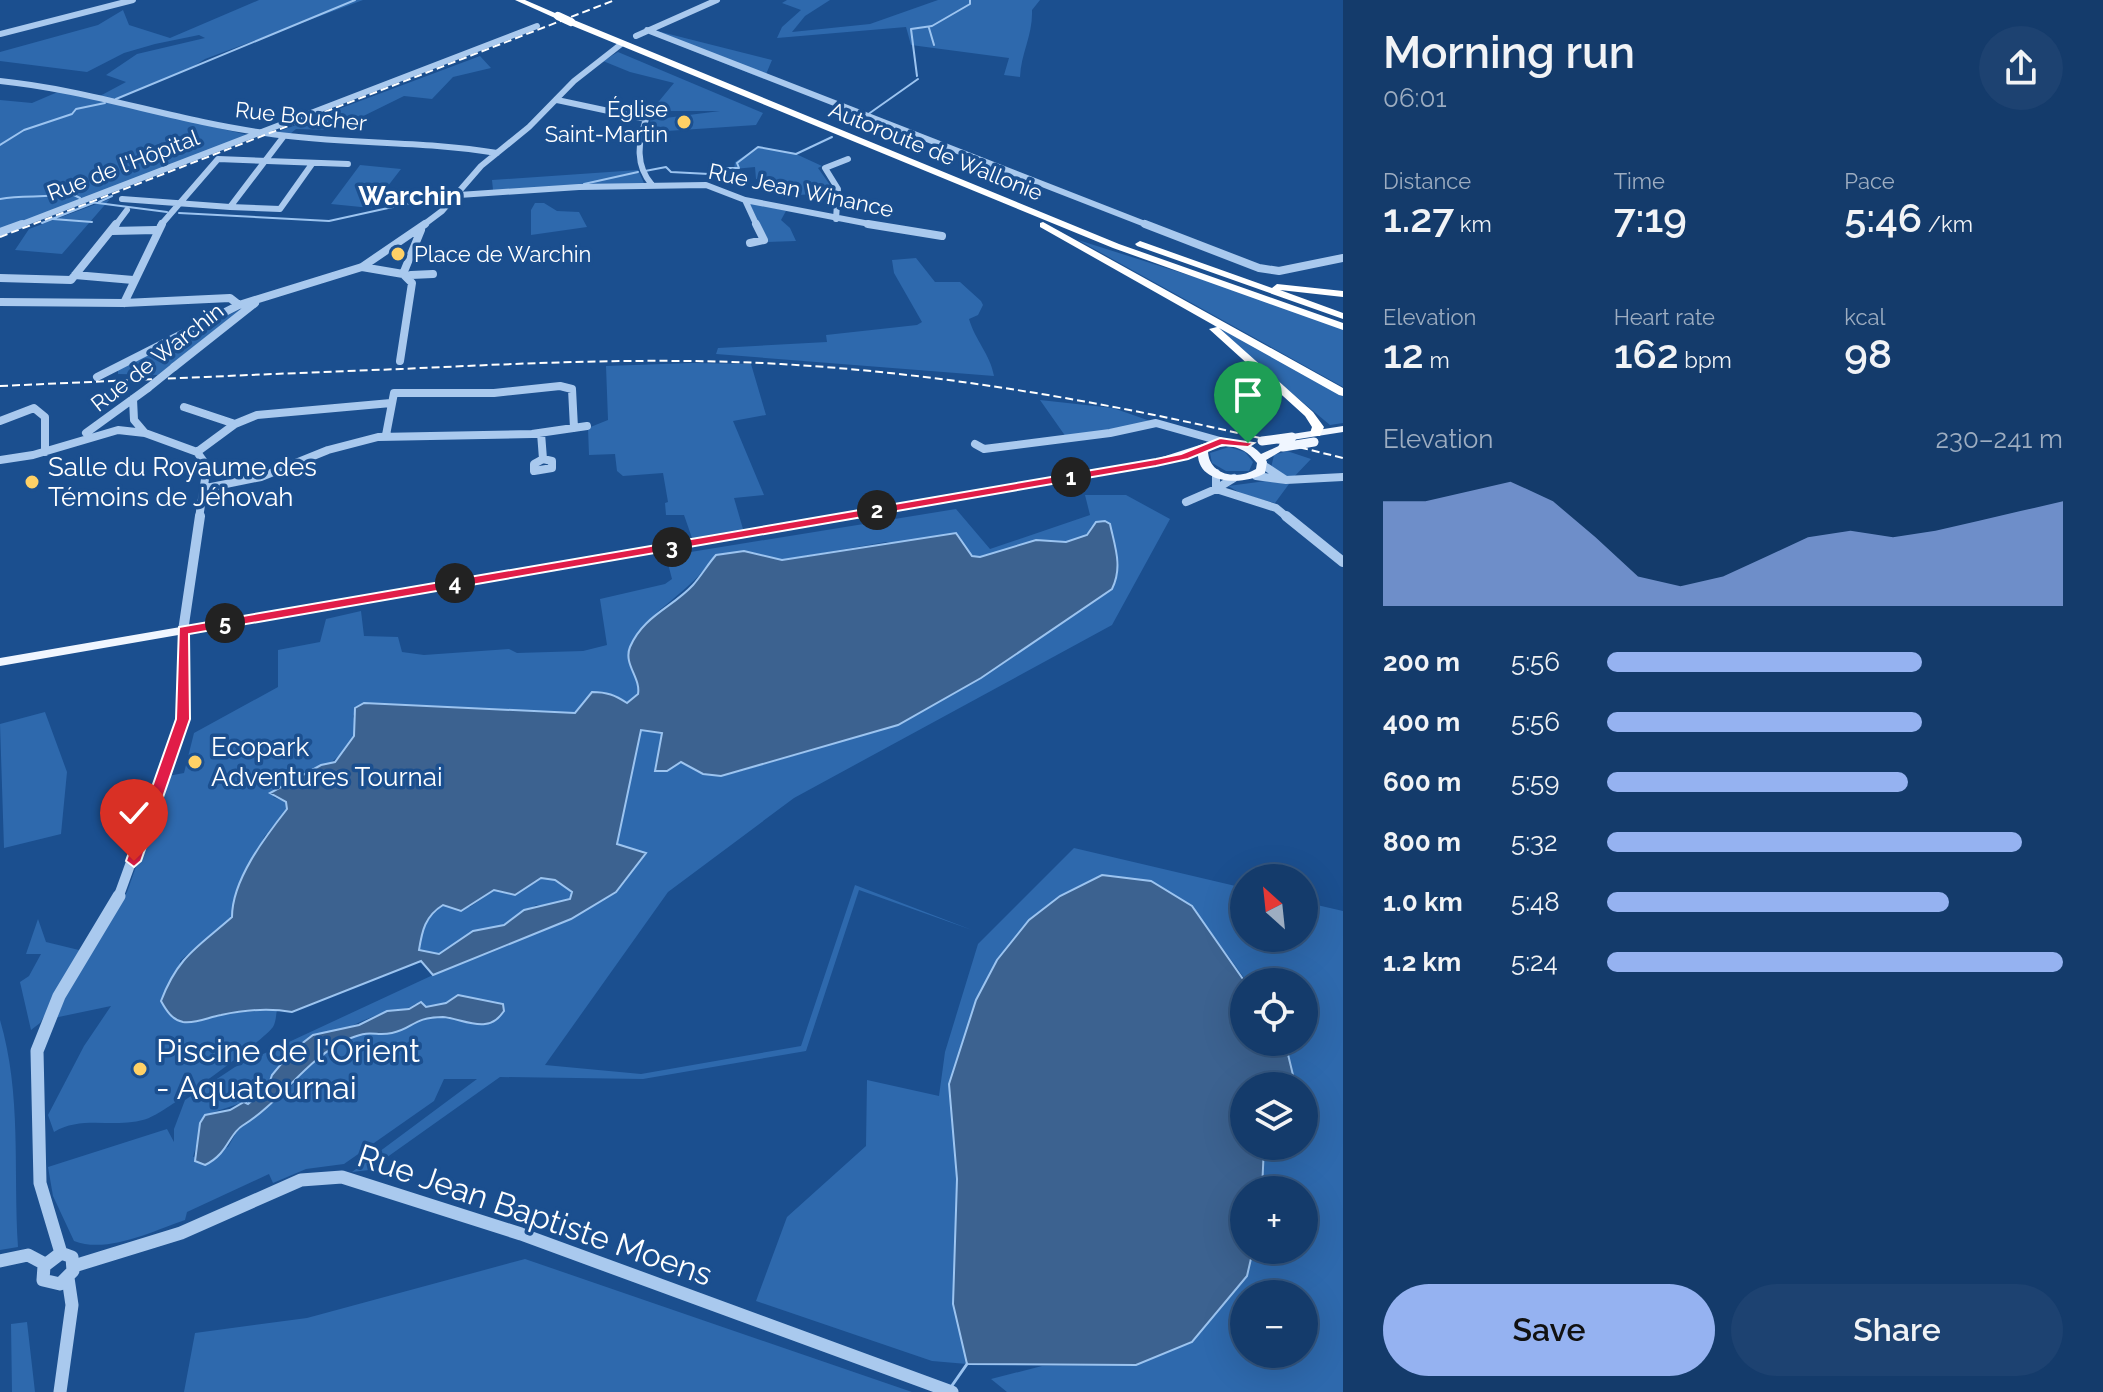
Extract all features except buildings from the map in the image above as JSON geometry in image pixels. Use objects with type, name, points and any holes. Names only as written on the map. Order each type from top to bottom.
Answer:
[{"type":"highway","name":"Autoroute de Wallonie","points":[[519,0],[558,16],[581,17],[1195,266],[1343,316]]},
{"type":"highway","name":"Autoroute de Wallonie","points":[[539,0],[570,17],[947,177],[1188,273],[1343,327]]},
{"type":"highway","points":[[947,177],[1166,293],[1343,393]]},
{"type":"highway","points":[[1195,266],[1288,289],[1343,294]]},
{"type":"highway","points":[[1166,293],[1225,337],[1298,403],[1315,421],[1315,437]]},
{"type":"main road","points":[[183,633],[1125,472],[1189,463],[1234,478],[1256,476],[1262,462],[1283,447],[1343,429]]},
{"type":"main road","points":[[0,665],[1156,462],[1220,441],[1241,444],[1292,437],[1343,437]]},
{"type":"main road","points":[[1241,444],[1262,462]]},
{"type":"main road","points":[[1204,448],[1201,454],[1212,470]]},
{"type":"street","points":[[636,36],[717,0]]},
{"type":"street","points":[[0,34],[128,1]]},
{"type":"street","name":"Rue de l'Hôpital","points":[[0,232],[537,26]]},
{"type":"street","points":[[647,30],[1248,264],[1279,271],[1343,258]]},
{"type":"street","points":[[97,377],[239,305],[362,267],[422,229],[459,195],[495,155],[590,67],[620,45]]},
{"type":"street","name":"Rue Boucher","points":[[0,81],[60,87],[258,133],[479,151],[495,155]]},
{"type":"street","points":[[557,100],[646,119],[639,136],[639,168],[652,185]]},
{"type":"street","points":[[230,207],[284,136]]},
{"type":"street","points":[[124,303],[156,230],[218,159],[348,164]]},
{"type":"street","points":[[836,219],[838,189],[825,168],[848,159]]},
{"type":"street","points":[[122,199],[280,209],[312,164]]},
{"type":"street","name":"Rue Jean Winance","points":[[459,195],[706,185],[745,200],[942,236]]},
{"type":"street","points":[[745,200],[764,240],[750,243]]},
{"type":"street","points":[[73,278],[127,210]]},
{"type":"street","points":[[407,275],[422,229]]},
{"type":"street","points":[[112,231],[156,230]]},
{"type":"street","points":[[362,267],[407,275],[433,274]]},
{"type":"street","points":[[400,361],[412,283],[407,275]]},
{"type":"street","points":[[0,278],[133,280]]},
{"type":"street","points":[[0,302],[124,303],[230,298],[239,305]]},
{"type":"street","name":"Rue de Warchin","points":[[75,441],[108,421],[260,300]]},
{"type":"street","points":[[386,435],[394,393],[494,393],[564,386],[572,389],[574,428]]},
{"type":"street","points":[[133,399],[135,422],[145,433]]},
{"type":"street","points":[[61,1253],[40,1183],[37,1051],[59,996],[117,902],[183,719],[183,633],[206,488],[207,466],[197,452],[235,424],[257,415],[391,403]]},
{"type":"street","points":[[184,406],[235,424]]},
{"type":"street","points":[[0,421],[34,408],[45,417],[45,452]]},
{"type":"street","points":[[108,421],[135,422]]},
{"type":"street","points":[[108,421],[118,430]]},
{"type":"street","points":[[975,444],[984,449],[1053,441],[1156,423],[1183,428],[1220,441]]},
{"type":"street","points":[[206,488],[261,477],[328,450],[386,435],[541,433],[587,426]]},
{"type":"street","points":[[1183,428],[1204,448]]},
{"type":"street","name":"Rue de Warchin","points":[[0,460],[45,452],[118,430],[145,433],[197,452]]},
{"type":"street","points":[[541,433],[543,459]]},
{"type":"street","points":[[1262,462],[1286,480]]},
{"type":"street","points":[[1212,470],[1216,489]]},
{"type":"street","points":[[1256,476],[1286,480],[1343,477]]},
{"type":"street","points":[[1186,502],[1234,478]]},
{"type":"street","points":[[1216,489],[1276,508],[1343,562]]},
{"type":"street","name":"Rue Jean Baptiste Moens","points":[[71,1272],[181,1233],[301,1180],[342,1177],[521,1234],[952,1392]]},
{"type":"street","points":[[60,1392],[60,1368],[73,1301],[71,1272],[69,1254],[61,1253],[45,1264],[42,1276],[48,1284],[60,1284],[71,1272]]},
{"type":"street","points":[[0,1261],[28,1255],[45,1264]]},
{"type":"shaded area","points":[[259,0],[363,0],[205,59],[191,68],[110,101],[98,97],[126,82],[106,75],[137,54],[205,38],[199,35],[155,44],[124,53],[87,72],[0,61],[0,52],[98,25],[123,10],[129,25],[170,38]]},
{"type":"shaded area","points":[[787,0],[830,0],[805,16],[792,32],[870,24],[938,0],[1040,0],[1032,10],[1020,77],[1004,75],[1009,58],[911,45],[906,27],[777,38],[782,27],[801,10],[782,3]]},
{"type":"shaded area","points":[[653,30],[772,60],[764,79],[648,33]]},
{"type":"shaded area","points":[[618,52],[763,113],[756,125],[652,132],[650,120],[720,111],[671,111],[655,106],[674,83],[630,72],[603,61]]},
{"type":"shaded area","points":[[480,56],[491,68],[453,77],[432,99],[404,96],[335,130],[296,129],[290,134],[272,134]]},
{"type":"shaded area","points":[[60,91],[248,135],[0,231],[0,100],[32,103]]},
{"type":"shaded area","points":[[758,147],[796,154],[822,166],[818,168],[835,192],[800,195],[798,191],[771,190],[768,180],[756,179],[755,167],[734,169],[735,162]]},
{"type":"shaded area","points":[[360,165],[401,169],[371,208],[331,204]]},
{"type":"shaded area","points":[[638,170],[644,183],[493,190],[492,180]]},
{"type":"shaded area","points":[[110,199],[62,254],[15,250],[29,229]]},
{"type":"shaded area","points":[[749,202],[786,211],[781,220],[790,228],[796,241],[767,242]]},
{"type":"shaded area","points":[[535,203],[544,203],[557,211],[579,212],[587,227],[531,235],[531,210]]},
{"type":"shaded area","points":[[1078,240],[1343,324],[1343,387]]},
{"type":"shaded area","points":[[916,258],[935,282],[960,282],[981,301],[983,305],[978,315],[969,319],[994,376],[716,354],[718,348],[827,342],[826,335],[917,325],[922,322],[894,273],[892,260]]},
{"type":"shaded area","points":[[245,307],[158,375],[118,374],[118,369]]},
{"type":"shaded area","points":[[1214,320],[1343,396],[1343,423],[1330,425],[1215,329]]},
{"type":"shaded area","points":[[751,364],[766,415],[733,421],[764,495],[734,498],[743,529],[692,538],[684,515],[666,515],[665,503],[668,502],[663,473],[623,476],[617,471],[615,454],[589,455],[588,428],[608,420],[606,366]]},
{"type":"shaded area","points":[[1040,400],[1113,408],[1156,423],[1066,437]]},
{"type":"shaded area","points":[[1229,447],[1245,452],[1253,462],[1249,471],[1226,471],[1212,463],[1210,453]]},
{"type":"shaded area","points":[[1287,451],[1311,459],[1292,479],[1271,468],[1274,455]]},
{"type":"shaded area","points":[[1266,481],[1289,484],[1275,503],[1242,494],[1228,486]]},
{"type":"shaded area","points":[[1085,495],[1126,495],[1170,519],[1112,625],[794,798],[668,892],[545,1065],[641,1074],[801,1046],[855,885],[972,930],[859,890],[806,1051],[643,1079],[500,1077],[369,1170],[352,1172],[477,1079],[444,1079],[434,1101],[344,1164],[306,1169],[273,1183],[269,1174],[187,1212],[185,1220],[130,1240],[101,1245],[74,1241],[53,1196],[48,1167],[167,1129],[174,1142],[174,1129],[185,1100],[235,1067],[433,975],[571,919],[616,892],[645,854],[617,844],[641,730],[662,733],[667,771],[681,762],[703,774],[738,772],[898,725],[981,678],[1112,590],[1119,563],[1109,524],[1105,521],[1091,527],[1087,535],[1066,542],[1036,540],[980,557],[886,542],[782,560],[765,557],[708,564],[636,635],[628,653],[638,694],[627,703],[611,694],[592,692],[575,713],[364,703],[353,716],[355,729],[351,742],[341,753],[314,774],[273,797],[286,802],[287,809],[264,837],[232,917],[180,961],[192,1022],[223,1014],[277,1009],[273,1027],[214,1076],[149,1118],[125,1123],[77,1124],[54,1132],[48,1115],[84,1046],[111,1006],[49,1019],[127,892],[168,776],[184,773],[194,733],[278,687],[278,650],[320,642],[326,619],[361,611],[364,636],[398,637],[402,652],[424,655],[509,649],[517,653],[583,651],[607,645],[600,599],[665,584],[672,579],[666,556],[956,509],[990,549],[1090,515]],"holes":[[[458,995],[504,1011],[497,1020],[487,1024],[443,1017],[415,1019],[397,1032],[384,1035],[373,1031],[346,1040],[313,1060],[287,1091],[240,1126],[228,1147],[193,1157],[205,1115],[244,1102],[247,1104],[268,1087],[272,1075],[356,1024],[415,1004],[437,1005]]]},
{"type":"shaded area","points":[[1096,522],[1110,524],[1116,549],[1118,565],[1112,589],[981,678],[898,725],[721,776],[703,774],[681,762],[667,771],[655,771],[662,733],[641,730],[617,844],[646,853],[616,892],[571,919],[433,975],[421,961],[292,1012],[248,1011],[183,1022],[173,1017],[161,1001],[182,963],[232,917],[233,903],[244,874],[287,809],[286,802],[270,793],[321,765],[335,762],[354,736],[355,708],[364,703],[575,713],[592,692],[611,694],[627,703],[638,694],[628,653],[636,636],[650,620],[693,585],[716,555],[744,551],[782,560],[956,533],[972,556],[980,557],[1036,540],[1066,542],[1087,535]],"holes":[[[541,878],[555,880],[572,892],[570,899],[524,910],[504,925],[473,931],[439,954],[419,950],[425,924],[443,905],[461,911],[494,890],[515,895]]]},
{"type":"shaded area","points":[[45,712],[67,772],[61,834],[4,848],[0,724]]},
{"type":"shaded area","points":[[1074,848],[1230,885],[1230,952],[1318,952],[1318,905],[1343,911],[1343,1392],[1007,1392],[991,1379],[1042,1366],[1136,1365],[1192,1341],[1230,1296],[1230,1368],[1318,1368],[1318,1280],[1244,1280],[1250,1264],[1318,1264],[1318,1176],[1263,1176],[1263,1160],[1318,1160],[1318,1072],[1292,1072],[1288,1056],[1318,1056],[1318,968],[1237,968],[1192,906],[997,960],[976,1000],[949,1084],[957,1179],[953,1304],[967,1364],[932,1361],[756,1301],[787,1217],[866,1146],[867,1080],[939,1096],[945,1052],[978,944]]},
{"type":"shaded area","points":[[1102,875],[1151,881],[1192,906],[1235,968],[1230,968],[1230,1056],[1288,1056],[1292,1072],[1230,1072],[1230,1160],[1263,1160],[1263,1176],[1230,1176],[1230,1264],[1250,1264],[1244,1280],[1230,1280],[1230,1296],[1192,1342],[1136,1365],[967,1364],[953,1304],[957,1179],[949,1084],[976,1000],[997,960],[1029,920],[1060,896]]},
{"type":"shaded area","points":[[541,878],[555,880],[572,892],[570,899],[548,906],[536,905],[504,925],[473,931],[439,954],[419,950],[422,929],[432,911],[443,905],[470,907],[495,890],[515,895]]},
{"type":"shaded area","points":[[38,919],[46,942],[83,951],[40,1023],[31,1030],[20,982],[29,976],[41,954],[26,954]]},
{"type":"shaded area","points":[[458,995],[503,1004],[504,1011],[488,1023],[433,1018],[392,1033],[351,1038],[335,1046],[307,1068],[270,1105],[238,1130],[213,1160],[205,1165],[195,1161],[200,1123],[205,1115],[230,1110],[244,1102],[248,1104],[268,1087],[272,1075],[291,1052],[313,1035],[359,1025],[387,1011],[409,1009],[421,1002],[426,1007],[446,1003]]},
{"type":"shaded area","points":[[0,1020],[14,1104],[18,1247],[0,1250]]},
{"type":"shaded area","points":[[525,1259],[912,1392],[184,1392],[195,1333],[307,1318]]},
{"type":"shaded area","points":[[27,1322],[35,1392],[12,1392],[11,1324]]},
{"type":"waterway","points":[[116,99],[355,0]]},
{"type":"waterway","points":[[917,76],[911,29],[932,26],[970,4],[970,0]]},
{"type":"waterway","points":[[929,28],[934,45]]},
{"type":"waterway","points":[[867,115],[918,79]]},
{"type":"waterway","points":[[0,145],[24,130],[72,114],[76,109],[105,103]]},
{"type":"waterway","points":[[645,171],[666,167],[671,172],[709,174],[719,168],[739,168],[737,163],[758,147],[796,154],[832,137]]},
{"type":"waterway","points":[[584,184],[638,172]]},
{"type":"waterway","points":[[0,199],[70,193],[80,198]]},
{"type":"waterway","points":[[179,213],[329,221],[452,194]]},
{"type":"waterway","points":[[99,202],[112,196]]},
{"type":"waterway","points":[[90,202],[167,212]]},
{"type":"waterway","points":[[42,223],[93,203]]},
{"type":"waterway","points":[[53,219],[92,222]]},
{"type":"waterway","points":[[951,1387],[967,1364]]},
{"type":"railway","points":[[0,237],[615,0]]},
{"type":"railway","points":[[0,386],[543,363],[686,361],[781,364],[994,386],[1204,425],[1343,458]]},
{"type":"place","name":"Église Saint-Martin","points":[[684,122]]},
{"type":"place","name":"Place de Warchin","points":[[398,254]]},
{"type":"place","name":"Salle du Royaume des Témoins de Jéhovah","points":[[32,482]]},
{"type":"place","name":"Ecopark Adventures Tournai","points":[[195,762]]},
{"type":"place","name":"Piscine de l'Orient - Aquatournai","points":[[140,1069]]},
{"type":"district","name":"Warchin","points":[[410,196]]},
{"type":"route","points":[[134,861],[183,719],[183,631],[1184,457],[1220,441],[1248,443]]}]
